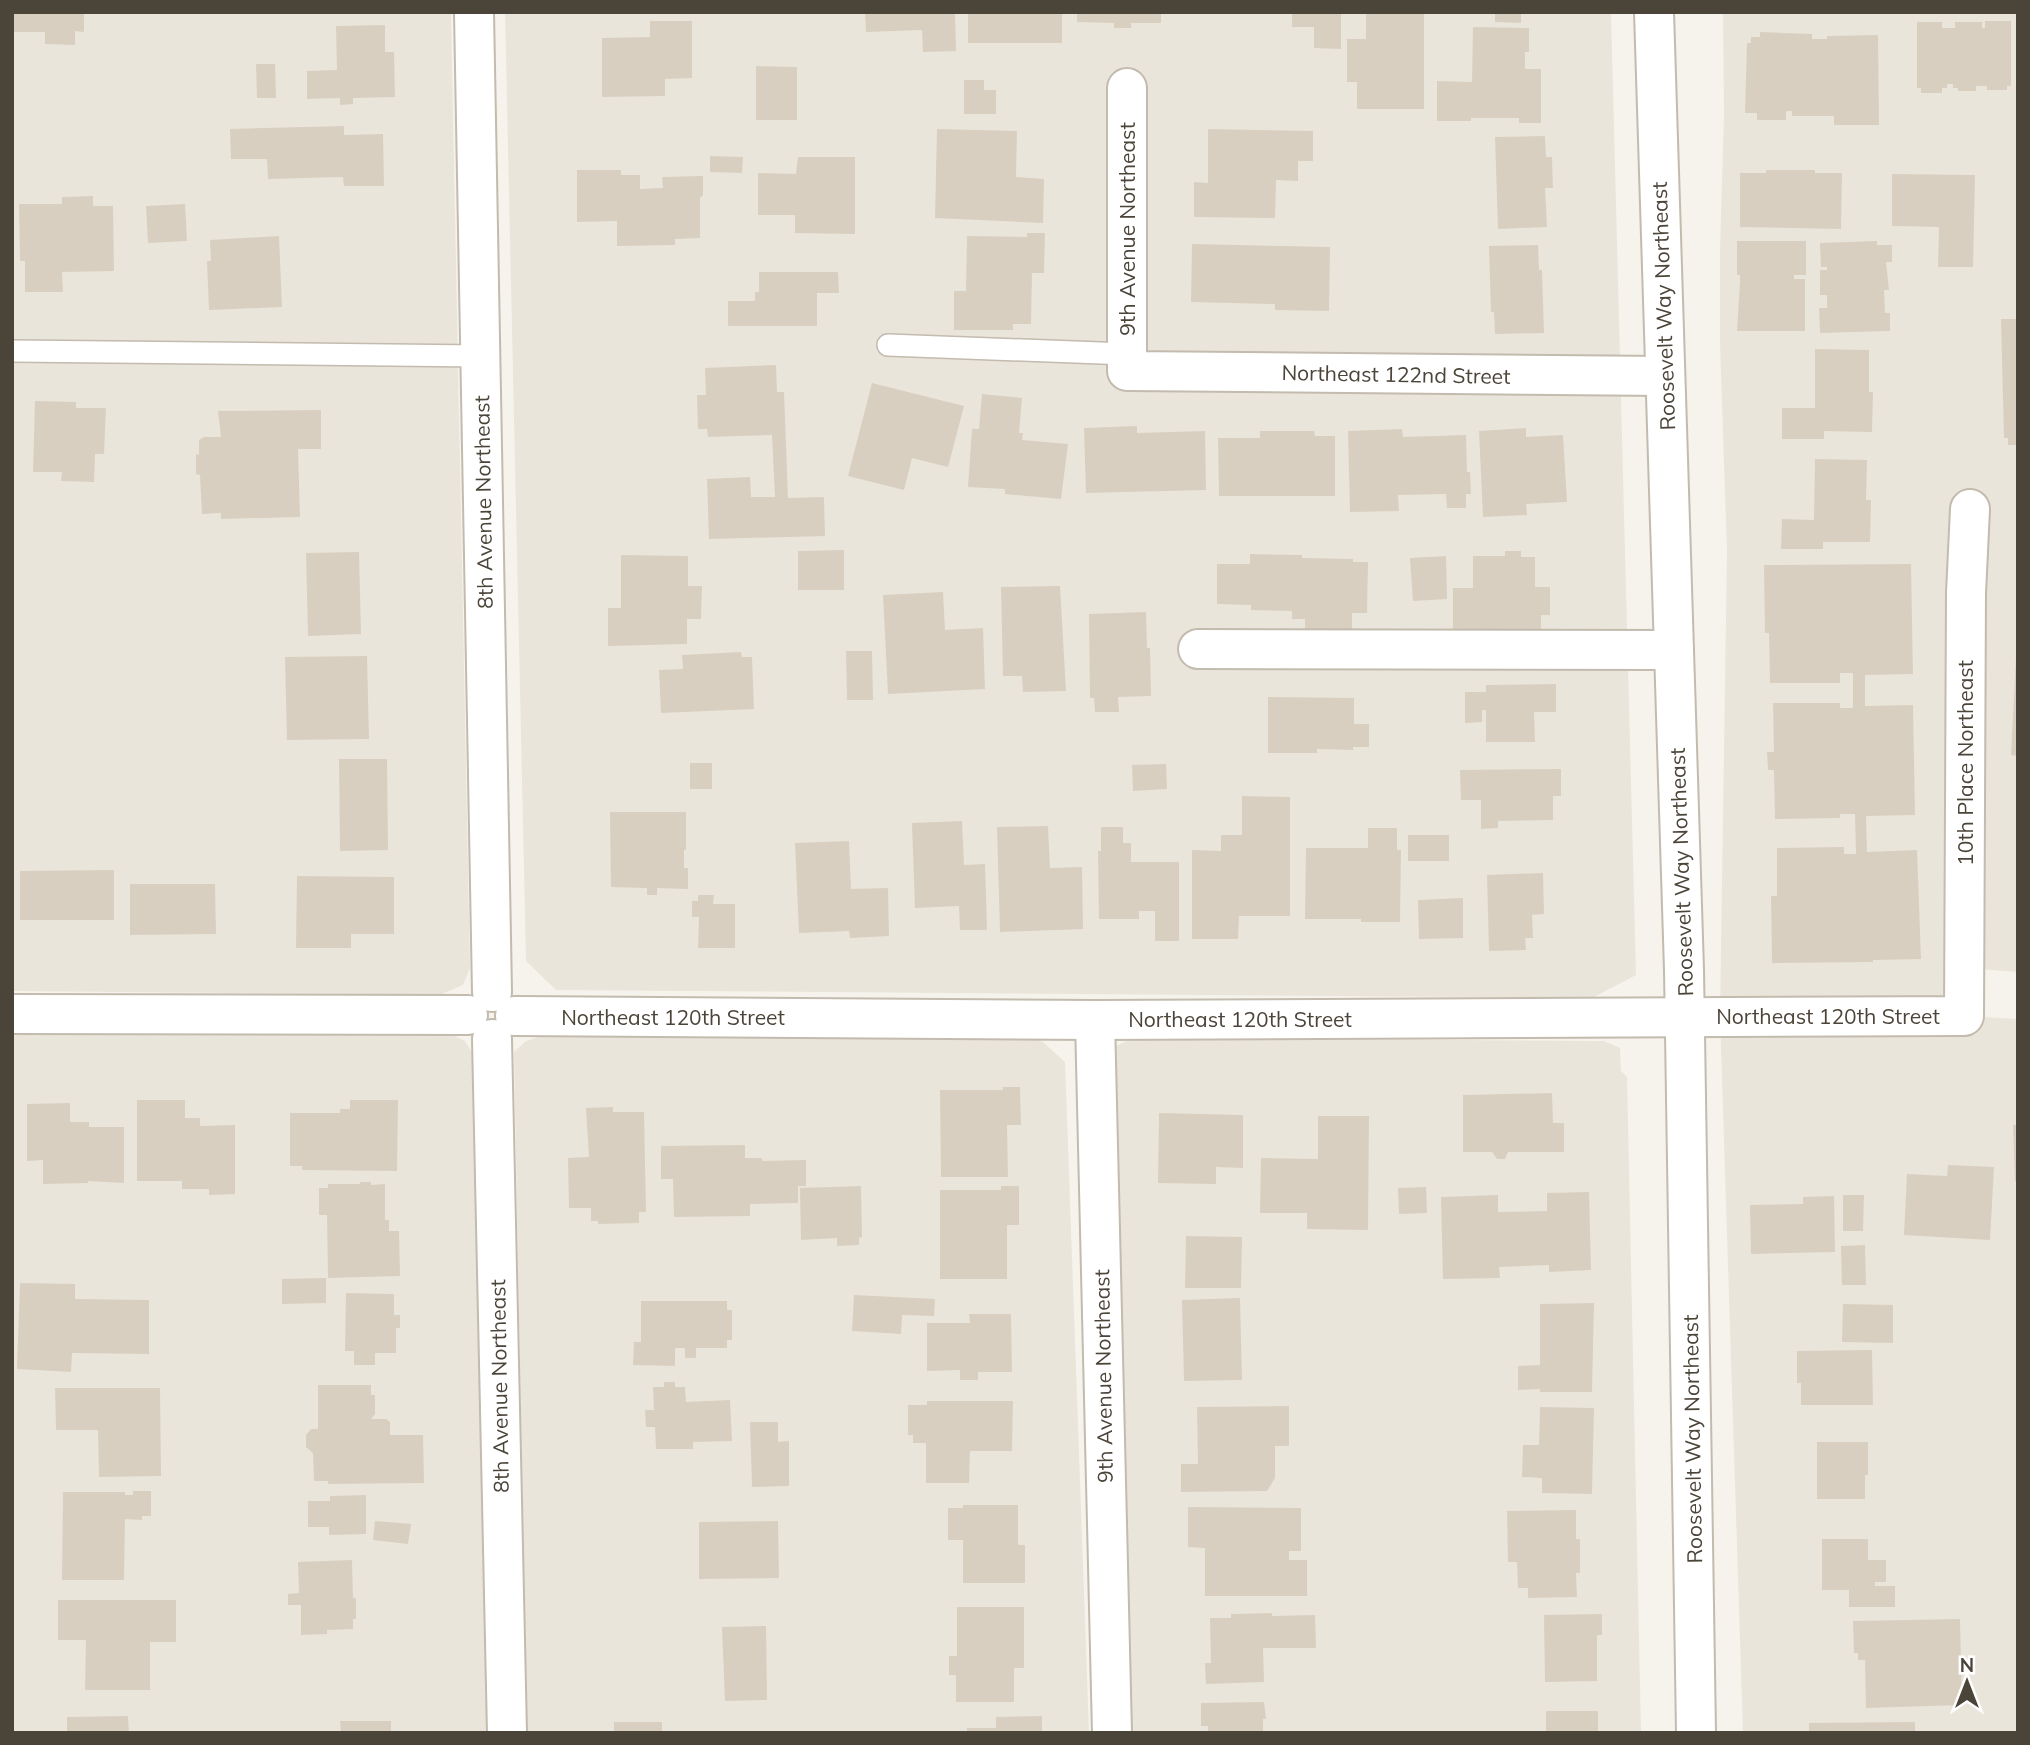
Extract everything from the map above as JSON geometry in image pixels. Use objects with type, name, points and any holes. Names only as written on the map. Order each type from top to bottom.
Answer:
[{"type":"street","name":"8th Avenue Northeast","points":[[474,12],[507,1733]]},
{"type":"street","name":"Roosevelt Way Northeast","points":[[1654,12],[1685,1016],[1696,1733]]},
{"type":"street","name":"9th Avenue Northeast","points":[[1127,88],[1127,363]]},
{"type":"street","name":"Northeast 122nd Street","points":[[1127,363],[1665,376]]},
{"type":"street","name":"10th Place Northeast","points":[[1964,1016],[1966,593],[1970,509]]},
{"type":"street","points":[[1198,649],[1674,650]]},
{"type":"street","name":"Northeast 120th Street","points":[[12,1014],[1095,1020],[1964,1016]]},
{"type":"street","name":"9th Avenue Northeast","points":[[1095,1020],[1112,1733]]},
{"type":"lane","points":[[888,345],[1127,363]]},
{"type":"lane","points":[[12,351],[481,356]]},
{"type":"shaded area","points":[[12,12],[451,12],[470,968],[463,985],[440,995],[12,991]]},
{"type":"shaded area","points":[[505,12],[1611,12],[1636,975],[1592,998],[556,990],[526,961]]},
{"type":"shaded area","points":[[1723,12],[2018,12],[2018,972],[1965,968],[1965,1016],[2018,1019],[2018,1733],[1743,1733],[1720,1016],[1727,551],[1720,345]]},
{"type":"shaded area","points":[[557,1031],[1023,1034],[1043,1042],[1065,1062],[1089,1733],[527,1733],[514,1052],[526,1041]]},
{"type":"shaded area","points":[[12,1032],[450,1034],[465,1041],[476,1059],[488,1733],[12,1733]]},
{"type":"shaded area","points":[[1167,1038],[1604,1041],[1620,1048],[1621,1071],[1627,1077],[1641,1733],[1125,1733],[1106,1050],[1127,1041]]},
{"type":"building","points":[[12,12],[84,12],[84,32],[75,31],[75,45],[45,44],[45,32],[12,32]]},
{"type":"building","points":[[865,12],[955,12],[956,51],[923,52],[922,30],[866,32]]},
{"type":"building","points":[[968,12],[1062,12],[1062,43],[968,43]]},
{"type":"building","points":[[1077,12],[1161,12],[1161,23],[1131,23],[1131,28],[1114,28],[1114,23],[1077,22]]},
{"type":"building","points":[[1292,12],[1341,12],[1341,49],[1314,48],[1314,27],[1292,27]]},
{"type":"building","points":[[1366,12],[1424,12],[1424,109],[1357,109],[1357,82],[1347,82],[1347,39],[1366,39]]},
{"type":"building","points":[[1495,12],[1521,12],[1521,23],[1495,22]]},
{"type":"building","points":[[650,21],[692,21],[692,78],[665,79],[665,96],[602,97],[602,38],[650,37]]},
{"type":"building","points":[[1985,21],[2011,21],[2011,86],[2007,86],[2007,90],[1987,90],[1987,86],[1976,86],[1976,91],[1958,91],[1958,88],[1953,88],[1953,84],[1947,84],[1947,88],[1942,88],[1942,93],[1921,93],[1921,88],[1917,88],[1917,22],[1942,22],[1942,28],[1955,28],[1955,22],[1982,22],[1982,28],[1985,28]]},
{"type":"building","points":[[385,25],[385,52],[394,52],[395,97],[353,98],[353,104],[340,105],[340,98],[307,99],[307,71],[337,70],[336,26]]},
{"type":"building","points":[[1473,27],[1529,28],[1529,52],[1525,52],[1525,69],[1541,69],[1541,123],[1519,123],[1519,118],[1437,121],[1437,81],[1472,82]]},
{"type":"building","points":[[1760,32],[1812,34],[1812,39],[1878,35],[1879,125],[1834,125],[1834,116],[1792,116],[1792,111],[1786,111],[1786,120],[1757,120],[1757,113],[1745,113],[1747,43],[1751,43],[1751,37],[1760,37]]},
{"type":"building","points":[[256,64],[275,64],[276,98],[257,98]]},
{"type":"building","points":[[756,66],[797,67],[797,120],[756,120]]},
{"type":"building","points":[[964,80],[984,80],[984,90],[996,90],[996,114],[964,114]]},
{"type":"building","points":[[344,126],[344,135],[383,134],[384,186],[344,186],[343,177],[268,179],[267,159],[231,159],[230,129]]},
{"type":"building","points":[[937,129],[1017,131],[1016,177],[1044,179],[1043,223],[935,218]]},
{"type":"building","points":[[1208,129],[1313,131],[1313,161],[1298,161],[1298,181],[1276,180],[1275,218],[1194,217],[1194,182],[1208,183]]},
{"type":"building","points":[[1545,136],[1546,157],[1552,157],[1553,188],[1545,188],[1547,227],[1498,229],[1495,137]]},
{"type":"building","points":[[710,156],[743,157],[742,173],[710,172]]},
{"type":"building","points":[[798,157],[855,157],[855,234],[795,233],[795,215],[758,215],[758,173],[796,174]]},
{"type":"building","points":[[577,170],[621,170],[621,175],[640,175],[640,189],[663,188],[662,177],[703,176],[700,238],[675,239],[675,245],[617,246],[617,221],[577,222]]},
{"type":"building","points":[[1766,170],[1842,173],[1841,229],[1740,227],[1740,173],[1766,173]]},
{"type":"building","points":[[1892,174],[1975,175],[1973,267],[1938,267],[1939,227],[1892,226]]},
{"type":"building","points":[[93,196],[93,206],[113,206],[114,271],[62,272],[63,292],[25,292],[25,261],[20,261],[19,204],[62,204],[62,197]]},
{"type":"building","points":[[185,204],[187,241],[148,243],[146,206]]},
{"type":"building","points":[[1027,233],[1045,233],[1044,273],[1032,273],[1031,324],[1013,324],[1013,330],[954,330],[954,291],[966,291],[967,236],[1027,237]]},
{"type":"building","points":[[279,236],[282,307],[209,310],[207,261],[211,261],[210,240]]},
{"type":"building","points":[[1737,241],[1806,241],[1806,275],[1794,275],[1794,279],[1805,279],[1805,331],[1737,331],[1740,275],[1737,275]]},
{"type":"building","points":[[1877,241],[1877,245],[1892,245],[1892,262],[1886,262],[1889,290],[1884,290],[1885,313],[1890,313],[1890,331],[1820,333],[1819,308],[1827,308],[1827,295],[1820,295],[1820,270],[1827,270],[1827,267],[1821,267],[1820,243]]},
{"type":"building","points":[[1192,244],[1330,247],[1329,311],[1275,310],[1275,304],[1191,302]]},
{"type":"building","points":[[1538,245],[1539,270],[1542,270],[1544,333],[1495,334],[1494,312],[1491,312],[1489,246]]},
{"type":"building","points":[[759,272],[838,272],[839,293],[817,293],[817,326],[728,326],[728,301],[755,301],[755,292],[759,292]]},
{"type":"building","points":[[2001,319],[2018,319],[2018,445],[2008,445],[2008,438],[2004,438]]},
{"type":"building","points":[[1815,349],[1869,350],[1869,392],[1873,392],[1872,432],[1824,431],[1824,439],[1782,439],[1782,408],[1815,408]]},
{"type":"building","points":[[776,365],[777,392],[784,392],[788,498],[824,497],[825,536],[709,539],[707,479],[750,477],[751,497],[775,497],[772,435],[708,437],[707,429],[698,429],[697,395],[706,395],[705,368]]},
{"type":"building","points":[[872,383],[964,406],[948,467],[912,458],[904,490],[848,476]]},
{"type":"building","points":[[982,394],[1022,398],[1019,433],[1023,433],[1022,440],[1068,444],[1061,499],[1005,494],[1005,489],[968,487],[972,429],[979,429]]},
{"type":"building","points":[[35,401],[76,402],[76,408],[106,408],[104,454],[95,454],[94,482],[61,481],[62,472],[33,472]]},
{"type":"building","points":[[321,410],[321,449],[298,449],[300,517],[221,519],[221,513],[202,514],[196,454],[199,455],[199,440],[204,437],[221,437],[218,411]]},
{"type":"building","points":[[1137,426],[1137,433],[1205,431],[1206,490],[1086,493],[1084,428]]},
{"type":"building","points":[[1526,428],[1526,437],[1563,435],[1567,502],[1526,504],[1527,515],[1483,517],[1479,431]]},
{"type":"building","points":[[1402,429],[1403,437],[1466,435],[1467,472],[1470,472],[1471,494],[1466,494],[1466,508],[1447,508],[1446,494],[1398,495],[1399,511],[1350,512],[1348,431]]},
{"type":"building","points":[[1260,431],[1314,431],[1315,436],[1335,436],[1335,496],[1219,496],[1218,438],[1260,438]]},
{"type":"building","points":[[1815,459],[1867,460],[1866,500],[1871,500],[1870,542],[1823,542],[1823,549],[1781,549],[1782,519],[1814,520]]},
{"type":"building","points":[[844,550],[844,590],[798,590],[798,551]]},
{"type":"building","points":[[1505,551],[1521,551],[1521,557],[1535,557],[1535,587],[1550,587],[1550,615],[1541,615],[1541,637],[1453,638],[1453,588],[1473,588],[1473,556],[1505,556]]},
{"type":"building","points":[[359,552],[361,634],[308,636],[306,553]]},
{"type":"building","points":[[1250,554],[1302,555],[1302,558],[1368,562],[1367,613],[1352,613],[1352,641],[1305,640],[1305,619],[1292,619],[1292,611],[1251,610],[1251,605],[1217,604],[1217,564],[1250,564]]},
{"type":"building","points":[[621,555],[688,556],[688,586],[702,586],[701,619],[687,619],[687,644],[608,646],[608,608],[621,608]]},
{"type":"building","points":[[1446,556],[1447,599],[1413,601],[1410,558]]},
{"type":"building","points":[[1911,564],[1913,674],[1865,675],[1865,706],[1913,705],[1915,815],[1866,816],[1867,852],[1917,850],[1921,959],[1772,963],[1771,896],[1777,896],[1777,848],[1844,847],[1844,854],[1856,854],[1855,814],[1840,814],[1840,818],[1775,819],[1774,770],[1768,770],[1767,752],[1774,752],[1773,703],[1840,703],[1840,708],[1853,708],[1853,673],[1840,673],[1840,683],[1770,683],[1769,633],[1765,633],[1764,565]]},
{"type":"building","points":[[1060,586],[1066,691],[1023,692],[1022,676],[1003,676],[1001,587]]},
{"type":"building","points":[[943,592],[945,630],[983,628],[985,689],[888,694],[883,595]]},
{"type":"building","points":[[1146,612],[1151,696],[1118,697],[1119,712],[1095,712],[1094,698],[1090,698],[1089,614]]},
{"type":"building","points":[[846,651],[872,651],[873,700],[847,700]]},
{"type":"building","points":[[741,652],[742,657],[752,657],[754,709],[661,713],[659,670],[683,669],[682,655]]},
{"type":"building","points":[[367,656],[369,739],[287,740],[285,657]]},
{"type":"building","points":[[2018,658],[2018,756],[2011,755]]},
{"type":"building","points":[[1556,684],[1556,712],[1534,712],[1535,742],[1486,742],[1486,710],[1482,710],[1482,722],[1465,723],[1465,692],[1486,692],[1486,685]]},
{"type":"building","points":[[1268,697],[1354,698],[1354,724],[1369,724],[1369,747],[1353,747],[1353,750],[1317,749],[1317,753],[1268,753]]},
{"type":"building","points":[[339,759],[387,759],[388,850],[340,851]]},
{"type":"building","points":[[690,763],[712,763],[712,789],[690,789]]},
{"type":"building","points":[[1166,764],[1167,789],[1133,791],[1132,765]]},
{"type":"building","points":[[1561,769],[1561,796],[1553,796],[1553,820],[1498,821],[1498,828],[1481,829],[1481,800],[1461,800],[1460,770]]},
{"type":"building","points":[[1242,796],[1290,797],[1290,916],[1239,916],[1238,939],[1192,939],[1192,850],[1221,851],[1221,835],[1242,835]]},
{"type":"building","points":[[610,812],[686,812],[684,868],[688,868],[688,889],[657,888],[657,895],[647,895],[647,888],[611,887]]},
{"type":"building","points":[[962,821],[964,865],[985,864],[987,930],[960,930],[959,906],[915,908],[912,823]]},
{"type":"building","points":[[1048,826],[1050,868],[1082,867],[1083,929],[1000,932],[997,827]]},
{"type":"building","points":[[1101,827],[1123,827],[1123,843],[1131,843],[1131,862],[1179,862],[1179,941],[1155,941],[1155,911],[1139,911],[1139,919],[1099,919],[1098,851],[1101,851]]},
{"type":"building","points":[[1368,828],[1397,828],[1397,850],[1401,850],[1400,922],[1305,919],[1306,848],[1368,848]]},
{"type":"building","points":[[1408,835],[1449,835],[1449,861],[1408,861]]},
{"type":"building","points":[[849,841],[851,889],[888,888],[889,936],[850,938],[849,931],[799,933],[795,843]]},
{"type":"building","points":[[114,870],[114,920],[20,920],[20,871]]},
{"type":"building","points":[[1543,873],[1544,914],[1532,915],[1533,938],[1525,938],[1526,950],[1489,951],[1487,875]]},
{"type":"building","points":[[297,876],[394,877],[394,934],[351,934],[351,948],[296,948]]},
{"type":"building","points":[[130,884],[215,884],[216,934],[130,935]]},
{"type":"building","points":[[698,895],[714,895],[713,904],[735,904],[735,948],[698,948],[699,917],[692,917],[692,901],[698,901]]},
{"type":"building","points":[[1463,898],[1463,938],[1419,939],[1418,900]]},
{"type":"building","points":[[1003,1087],[1020,1087],[1021,1125],[1007,1125],[1008,1177],[941,1177],[940,1090],[1003,1090]]},
{"type":"building","points":[[1552,1093],[1553,1123],[1564,1123],[1564,1152],[1508,1152],[1505,1159],[1497,1159],[1492,1152],[1463,1152],[1463,1095]]},
{"type":"building","points":[[137,1100],[185,1100],[185,1118],[200,1118],[200,1126],[235,1125],[235,1194],[209,1195],[209,1189],[182,1189],[182,1181],[137,1181]]},
{"type":"building","points":[[350,1100],[398,1100],[397,1171],[302,1170],[302,1166],[290,1166],[290,1113],[340,1113],[340,1109],[350,1109]]},
{"type":"building","points":[[70,1103],[70,1122],[89,1122],[89,1127],[124,1127],[124,1183],[88,1181],[43,1184],[43,1160],[27,1161],[27,1104]]},
{"type":"building","points":[[613,1107],[613,1112],[644,1112],[646,1212],[639,1212],[639,1223],[598,1224],[598,1221],[591,1221],[591,1208],[569,1208],[568,1158],[589,1157],[586,1108]]},
{"type":"building","points":[[1159,1113],[1243,1115],[1243,1168],[1216,1167],[1216,1184],[1158,1183]]},
{"type":"building","points":[[1318,1116],[1369,1116],[1368,1230],[1307,1229],[1307,1213],[1260,1213],[1261,1158],[1318,1159]]},
{"type":"building","points":[[2013,1125],[2018,1125],[2018,1181],[2015,1181]]},
{"type":"building","points":[[745,1145],[745,1158],[762,1158],[762,1161],[806,1160],[806,1186],[798,1186],[798,1203],[750,1204],[750,1216],[674,1217],[673,1179],[661,1179],[661,1146]]},
{"type":"building","points":[[1948,1165],[1994,1167],[1990,1240],[1904,1235],[1907,1174],[1947,1176]]},
{"type":"building","points":[[371,1182],[371,1185],[385,1184],[385,1220],[389,1220],[389,1231],[399,1231],[400,1276],[328,1278],[327,1215],[319,1215],[319,1188],[328,1188],[328,1184]]},
{"type":"building","points":[[861,1186],[862,1237],[859,1238],[859,1245],[837,1246],[837,1238],[801,1240],[800,1188]]},
{"type":"building","points":[[1001,1186],[1019,1186],[1019,1225],[1007,1225],[1007,1279],[940,1279],[940,1190],[1001,1190]]},
{"type":"building","points":[[1426,1187],[1427,1213],[1399,1214],[1398,1188]]},
{"type":"building","points":[[1589,1192],[1591,1270],[1549,1272],[1549,1265],[1499,1267],[1500,1278],[1443,1279],[1441,1197],[1498,1195],[1498,1212],[1547,1211],[1547,1193]]},
{"type":"building","points":[[1843,1195],[1864,1195],[1863,1231],[1843,1231]]},
{"type":"building","points":[[1834,1196],[1835,1252],[1751,1254],[1750,1205],[1803,1204],[1803,1197]]},
{"type":"building","points":[[1186,1236],[1242,1237],[1241,1288],[1185,1288]]},
{"type":"building","points":[[1865,1245],[1866,1285],[1842,1285],[1841,1246]]},
{"type":"building","points":[[326,1278],[326,1303],[282,1304],[282,1279]]},
{"type":"building","points":[[20,1283],[75,1284],[75,1299],[149,1300],[149,1354],[72,1353],[71,1372],[17,1369]]},
{"type":"building","points":[[346,1293],[394,1294],[394,1315],[400,1315],[400,1328],[396,1328],[396,1353],[375,1353],[375,1365],[354,1365],[354,1351],[345,1351]]},
{"type":"building","points":[[854,1295],[935,1299],[934,1316],[902,1315],[901,1334],[852,1331]]},
{"type":"building","points":[[1240,1298],[1242,1380],[1184,1381],[1182,1300]]},
{"type":"building","points":[[641,1301],[727,1301],[727,1310],[732,1310],[732,1340],[727,1340],[727,1348],[696,1348],[696,1358],[685,1358],[685,1348],[675,1348],[675,1366],[633,1365],[634,1342],[641,1342]]},
{"type":"building","points":[[1594,1303],[1592,1392],[1518,1390],[1518,1366],[1540,1365],[1540,1304]]},
{"type":"building","points":[[1843,1304],[1893,1305],[1893,1343],[1842,1342]]},
{"type":"building","points":[[969,1314],[1011,1314],[1012,1372],[978,1372],[978,1380],[960,1380],[960,1370],[927,1371],[927,1323],[970,1323]]},
{"type":"building","points":[[1872,1350],[1873,1405],[1801,1405],[1801,1383],[1797,1383],[1797,1351]]},
{"type":"building","points":[[664,1382],[675,1382],[675,1387],[685,1387],[686,1402],[730,1400],[732,1441],[693,1442],[693,1449],[656,1449],[655,1427],[646,1427],[645,1410],[654,1410],[653,1387],[664,1387]]},
{"type":"building","points":[[318,1385],[371,1385],[371,1395],[375,1395],[375,1414],[371,1419],[386,1419],[390,1422],[390,1435],[423,1435],[424,1483],[328,1484],[328,1481],[314,1481],[313,1453],[306,1447],[306,1435],[311,1429],[318,1429]]},
{"type":"building","points":[[55,1388],[160,1388],[161,1476],[99,1477],[98,1430],[56,1430]]},
{"type":"building","points":[[927,1401],[1013,1401],[1012,1451],[970,1451],[969,1483],[926,1483],[926,1443],[913,1443],[913,1435],[908,1435],[908,1405],[927,1405]]},
{"type":"building","points":[[1289,1406],[1289,1446],[1275,1446],[1275,1478],[1267,1491],[1181,1492],[1181,1464],[1198,1464],[1197,1407]]},
{"type":"building","points":[[1540,1407],[1594,1408],[1592,1494],[1542,1493],[1542,1478],[1522,1477],[1523,1445],[1539,1445]]},
{"type":"building","points":[[750,1422],[778,1422],[778,1442],[789,1441],[789,1486],[752,1487]]},
{"type":"building","points":[[1817,1442],[1868,1442],[1865,1499],[1817,1499]]},
{"type":"building","points":[[133,1491],[151,1491],[151,1516],[142,1516],[142,1520],[125,1519],[124,1580],[62,1580],[63,1492],[125,1492],[125,1495],[133,1495]]},
{"type":"building","points":[[366,1495],[366,1534],[329,1535],[329,1527],[308,1527],[308,1501],[330,1501],[330,1496]]},
{"type":"building","points":[[963,1505],[1018,1505],[1018,1545],[1025,1545],[1025,1583],[963,1583],[963,1540],[948,1540],[948,1508],[963,1508]]},
{"type":"building","points":[[1188,1507],[1301,1508],[1301,1551],[1289,1551],[1289,1560],[1307,1560],[1307,1596],[1205,1596],[1205,1548],[1188,1547]]},
{"type":"building","points":[[1576,1510],[1576,1539],[1580,1539],[1580,1573],[1576,1573],[1577,1597],[1528,1598],[1528,1588],[1518,1588],[1517,1562],[1508,1562],[1507,1511]]},
{"type":"building","points":[[375,1521],[411,1524],[408,1544],[373,1540]]},
{"type":"building","points":[[778,1521],[779,1578],[699,1579],[699,1522]]},
{"type":"building","points":[[1822,1539],[1868,1539],[1868,1560],[1886,1560],[1886,1582],[1875,1582],[1875,1586],[1895,1586],[1895,1607],[1849,1607],[1849,1590],[1822,1590]]},
{"type":"building","points":[[352,1560],[353,1598],[356,1598],[353,1629],[301,1635],[301,1605],[288,1605],[288,1594],[299,1593],[298,1562]]},
{"type":"building","points":[[58,1600],[176,1600],[176,1642],[150,1642],[150,1690],[85,1690],[86,1640],[58,1640]]},
{"type":"building","points":[[957,1607],[1024,1607],[1024,1668],[1014,1668],[1014,1702],[956,1702],[956,1675],[949,1675],[949,1656],[957,1656]]},
{"type":"building","points":[[1272,1613],[1272,1616],[1315,1615],[1316,1648],[1263,1648],[1264,1682],[1206,1684],[1205,1663],[1211,1663],[1210,1618],[1231,1618],[1231,1614]]},
{"type":"building","points":[[1602,1614],[1602,1635],[1597,1635],[1597,1681],[1545,1682],[1544,1615]]},
{"type":"building","points":[[1960,1619],[1962,1705],[1866,1708],[1865,1660],[1858,1660],[1858,1653],[1854,1653],[1853,1621]]},
{"type":"building","points":[[766,1626],[767,1700],[725,1701],[722,1627]]},
{"type":"building","points":[[1264,1702],[1266,1719],[1263,1719],[1263,1733],[1208,1733],[1208,1726],[1201,1726],[1201,1703]]},
{"type":"building","points":[[1546,1711],[1598,1711],[1598,1733],[1546,1733]]},
{"type":"building","points":[[128,1716],[129,1733],[67,1733],[67,1717]]},
{"type":"building","points":[[1042,1716],[1042,1733],[967,1733],[967,1728],[996,1728],[996,1717]]},
{"type":"building","points":[[340,1721],[391,1721],[391,1733],[341,1733]]},
{"type":"building","points":[[614,1722],[662,1722],[662,1733],[614,1733]]},
{"type":"building","points":[[1915,1722],[1915,1733],[1809,1733],[1809,1723]]}]
